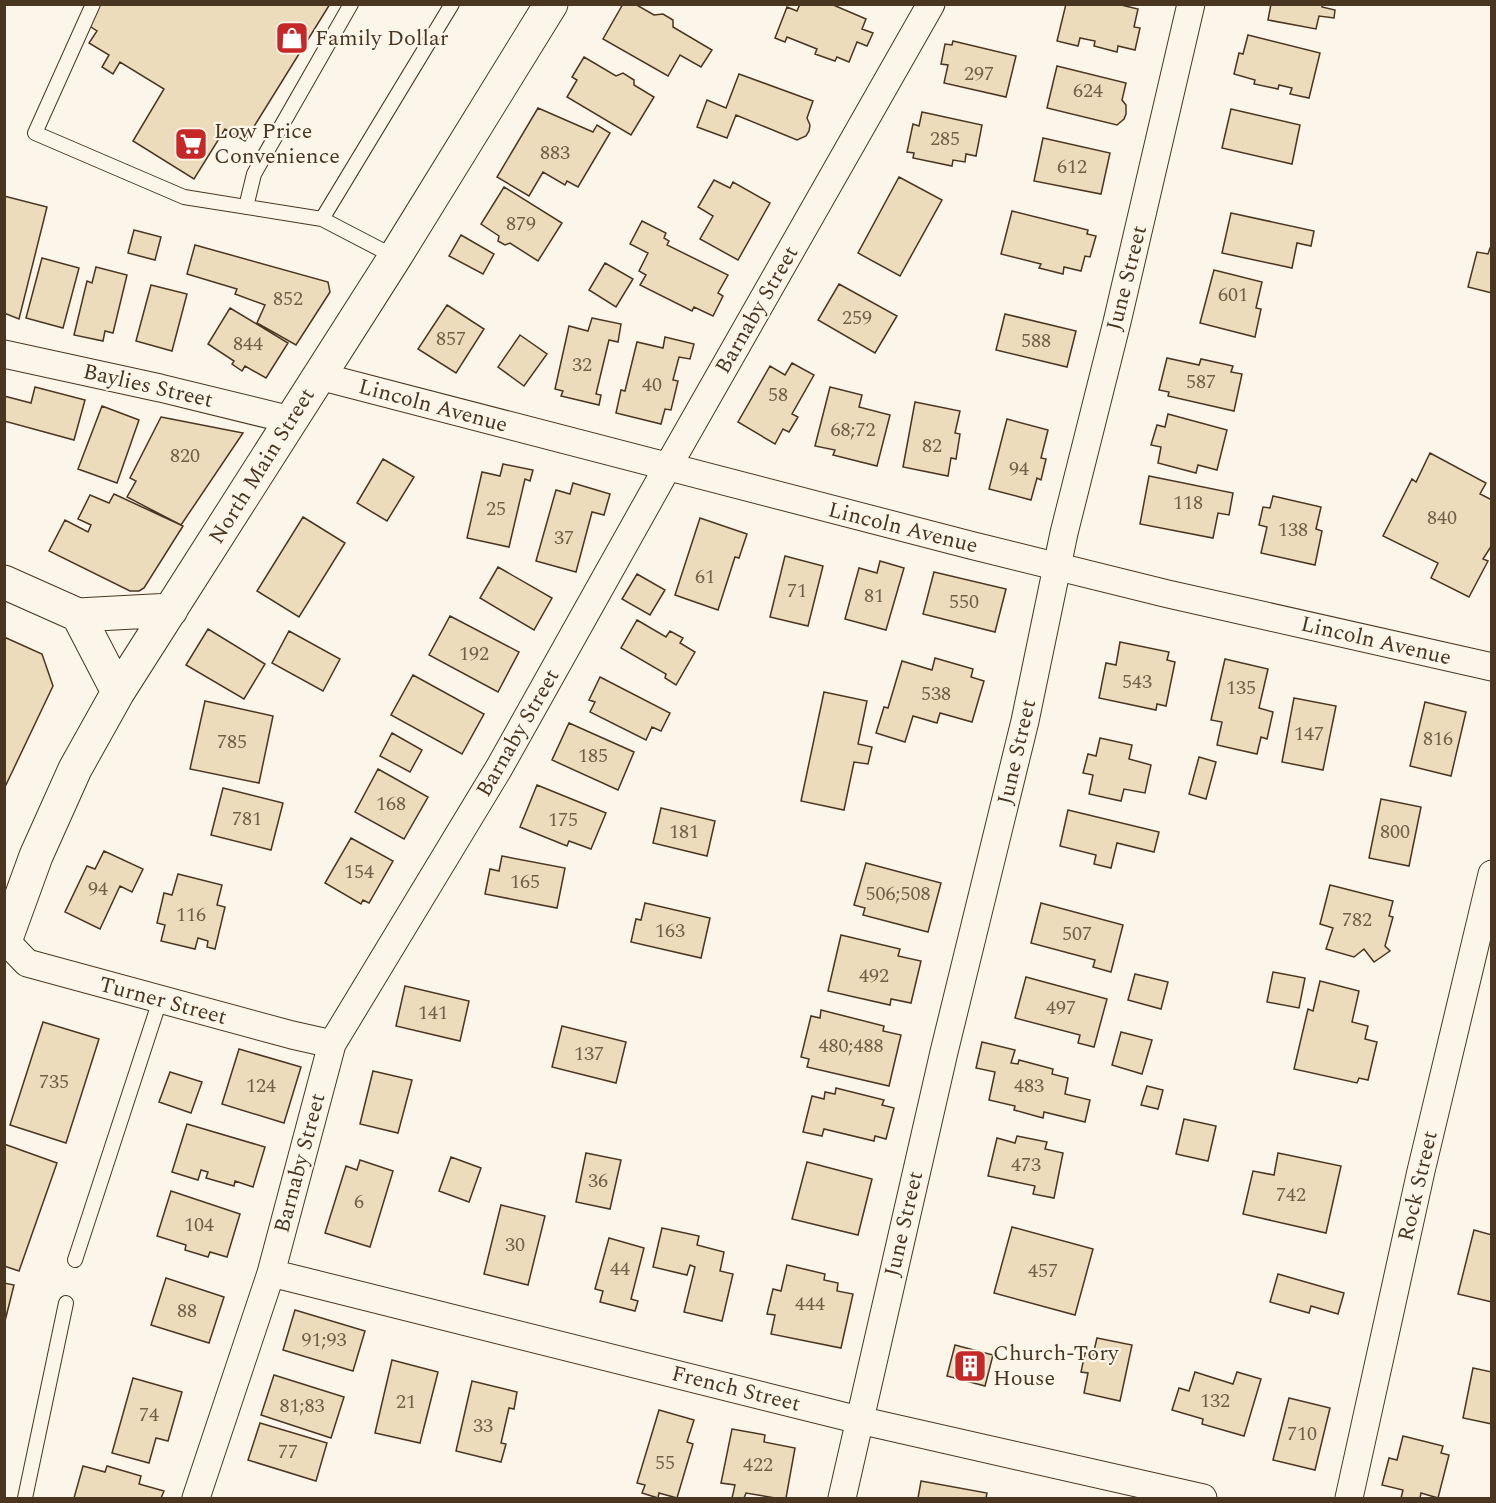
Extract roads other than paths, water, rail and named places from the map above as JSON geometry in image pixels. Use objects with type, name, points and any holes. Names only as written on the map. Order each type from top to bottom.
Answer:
[{"type":"main road","name":"North Main Street","points":[[5,941],[36,856],[75,769],[118,692],[395,257],[551,4]]},
{"type":"main road","points":[[4,582],[78,615],[171,610]]},
{"type":"main road","points":[[78,615],[118,692]]},
{"type":"street","name":"Barnaby Street","points":[[196,1498],[271,1273],[332,1044],[499,768],[931,4]]},
{"type":"street","name":"June Street","points":[[842,1498],[944,1052],[1025,721],[1057,567],[1191,4]]},
{"type":"street","name":"Baylies Street","points":[[4,354],[160,388],[291,420]]},
{"type":"street","name":"Lincoln Avenue","points":[[319,376],[667,468],[1057,567],[1491,667]]},
{"type":"street","name":"Rock Street","points":[[1349,1498],[1421,1171],[1491,874]]},
{"type":"street","name":"Turner Street","points":[[5,941],[27,963],[332,1044]]},
{"type":"street","name":"French Street","points":[[271,1273],[860,1420],[1203,1498]]},
{"type":"lane","points":[[93,4],[35,133],[184,197],[322,219],[395,257]]},
{"type":"lane","points":[[246,207],[255,174],[351,4]]},
{"type":"lane","points":[[322,219],[452,4]]},
{"type":"lane","points":[[75,1260],[160,1000]]},
{"type":"lane","points":[[25,1498],[66,1303]]},
{"type":"place","name":"Family Dollar","points":[[292,38]]},
{"type":"place","name":"Low Price Convenience","points":[[191,144]]},
{"type":"place","name":"Church-Tory House","points":[[970,1366]]}]
